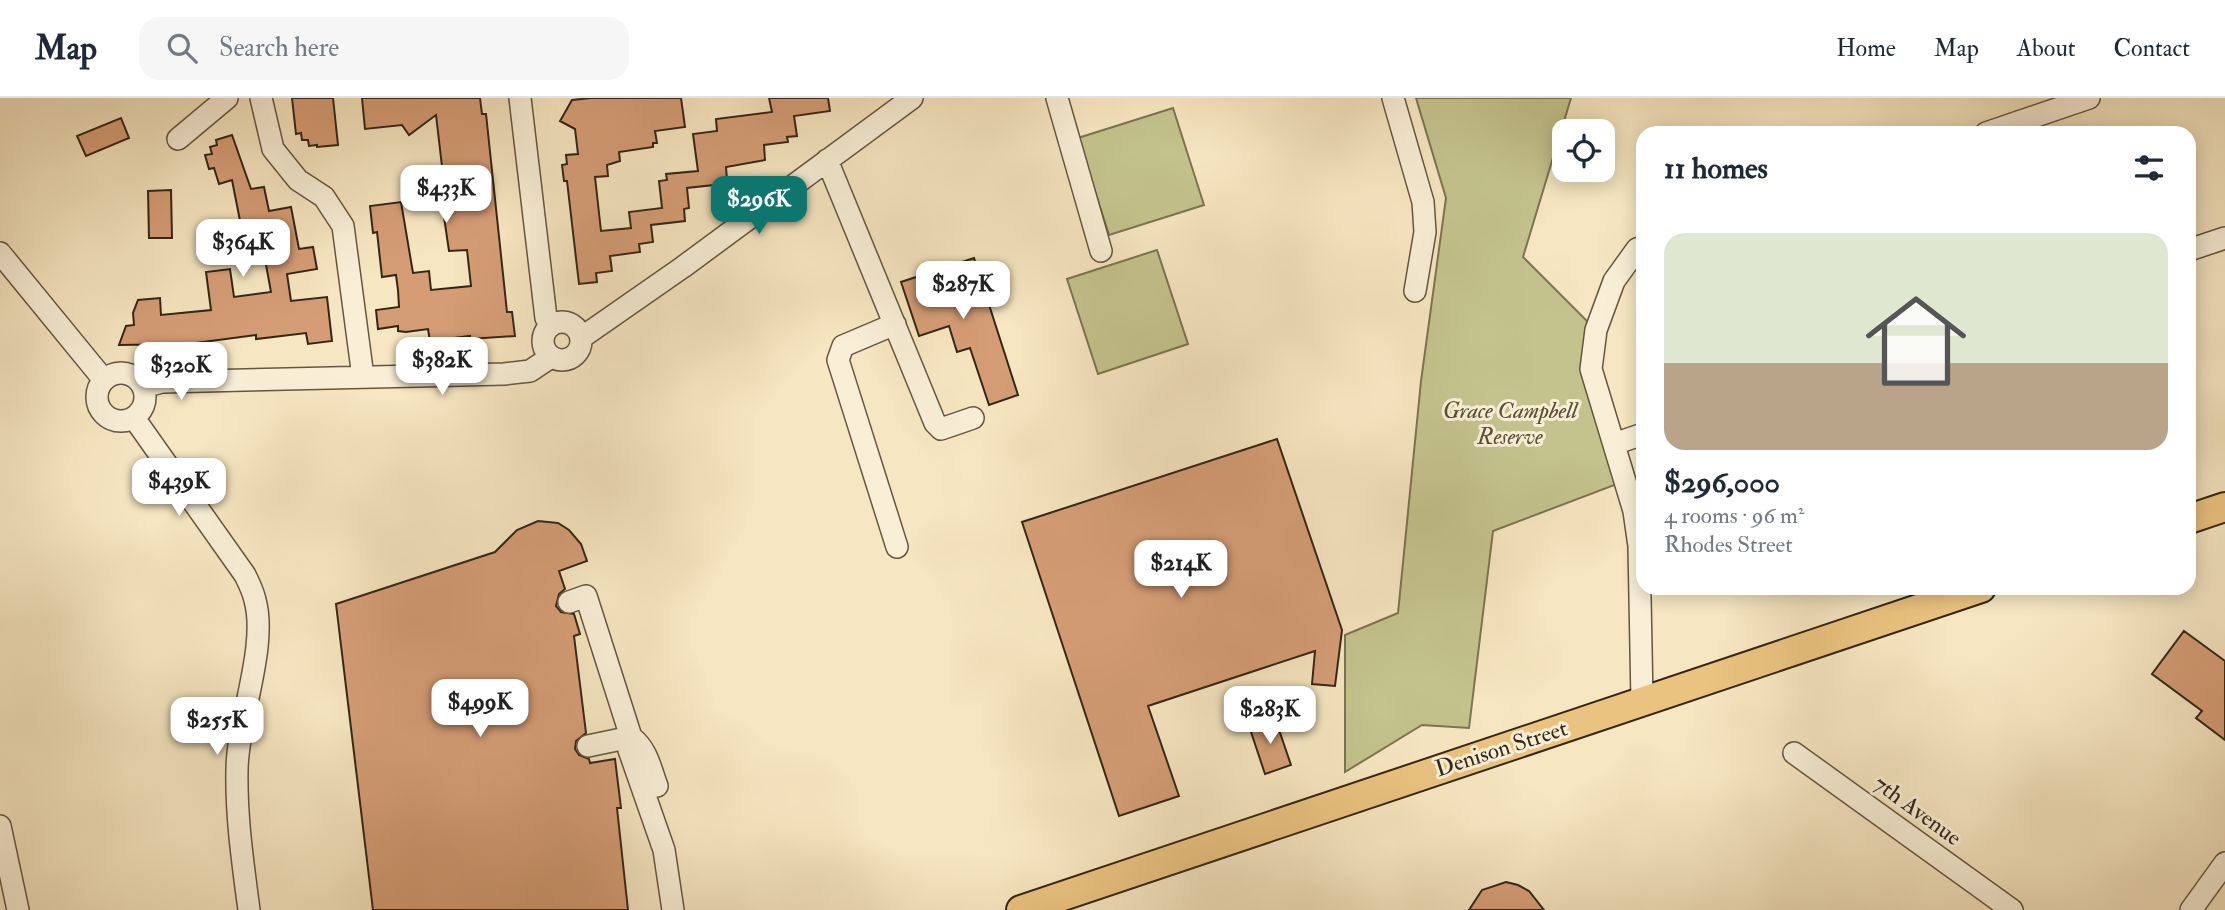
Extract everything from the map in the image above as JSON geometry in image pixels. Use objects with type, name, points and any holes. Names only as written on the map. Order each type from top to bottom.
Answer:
[{"type":"main road","points":[[2196,517],[2225,507]]},
{"type":"main road","name":"Denison Street","points":[[1035,908],[1960,595]]},
{"type":"street","points":[[178,139],[227,98]]},
{"type":"street","points":[[261,98],[272,149],[298,180],[324,197],[343,226],[363,377]]},
{"type":"street","points":[[520,98],[546,318],[551,325]]},
{"type":"street","points":[[581,338],[569,323],[556,322],[544,333],[542,344],[551,357],[557,360],[570,359],[579,351],[581,338],[683,267],[912,98]]},
{"type":"street","points":[[1056,98],[1101,251]]},
{"type":"street","points":[[1393,98],[1423,202],[1425,232],[1415,291]]},
{"type":"street","points":[[2007,126],[2089,98]]},
{"type":"street","points":[[827,160],[937,426],[941,429],[973,418]]},
{"type":"street","points":[[2196,248],[2225,238]]},
{"type":"street","points":[[1636,250],[1614,281],[1595,330],[1591,369],[1636,525]]},
{"type":"street","points":[[0,253],[104,380]]},
{"type":"street","points":[[895,324],[844,346],[838,360],[897,547]]},
{"type":"street","points":[[143,387],[162,382],[519,373],[542,365],[551,357]]},
{"type":"street","points":[[125,373],[143,387],[143,407],[134,418],[119,421],[105,415],[97,402],[99,387],[104,380],[125,373]]},
{"type":"street","points":[[134,418],[245,575],[256,601],[258,626],[253,673],[236,768],[240,837],[249,910]]},
{"type":"street","points":[[1614,444],[1636,436]]},
{"type":"street","points":[[1640,595],[1643,701]]},
{"type":"street","points":[[569,602],[586,596],[631,737],[629,750],[664,850],[673,910]]},
{"type":"street","points":[[588,746],[631,737],[641,744],[679,852],[687,910]]},
{"type":"street","name":"7th Avenue","points":[[1794,753],[2012,910]]},
{"type":"street","points":[[0,826],[18,910]]},
{"type":"street","points":[[2191,910],[2225,863]]},
{"type":"green space","name":"Grace Campbell Reserve","points":[[1416,98],[1571,98],[1565,119],[1552,119],[1552,161],[1523,257],[1596,330],[1591,369],[1625,481],[1493,531],[1469,728],[1422,725],[1345,772],[1345,635],[1398,613],[1421,381],[1446,198]]},
{"type":"green space","points":[[1173,108],[1204,205],[1109,235],[1078,138]]},
{"type":"green space","points":[[1157,250],[1188,344],[1098,374],[1067,279]]},
{"type":"building","points":[[292,98],[333,98],[338,145],[309,146],[308,140],[302,140],[301,133],[296,134]]},
{"type":"building","points":[[362,98],[480,98],[482,114],[486,114],[507,312],[512,312],[515,336],[470,339],[470,336],[430,341],[428,329],[406,332],[398,331],[398,326],[378,329],[376,310],[399,307],[398,290],[396,275],[382,277],[377,232],[373,233],[370,206],[401,202],[413,273],[429,271],[431,290],[471,286],[467,250],[449,251],[438,176],[443,175],[436,115],[409,135],[402,125],[365,129]]},
{"type":"building","points":[[681,98],[685,127],[655,131],[657,143],[653,143],[653,147],[619,152],[620,161],[607,165],[608,176],[595,177],[601,231],[631,228],[629,212],[662,208],[659,181],[667,180],[666,174],[698,171],[693,134],[717,131],[716,119],[772,112],[769,98],[828,98],[830,111],[794,116],[797,136],[787,137],[788,142],[764,145],[765,160],[726,167],[727,180],[723,180],[723,184],[687,188],[689,208],[684,209],[685,221],[651,225],[653,242],[639,244],[640,252],[610,256],[612,271],[596,273],[597,282],[579,284],[567,181],[564,181],[562,165],[567,164],[566,155],[578,154],[575,129],[560,121],[572,100]]},
{"type":"building","points":[[121,118],[129,138],[86,156],[77,136]]},
{"type":"building","points":[[232,135],[251,189],[264,187],[269,211],[291,207],[299,249],[313,247],[317,269],[287,274],[291,301],[327,297],[332,341],[308,344],[306,333],[256,339],[256,335],[188,344],[119,345],[126,326],[134,325],[133,313],[138,300],[160,298],[161,315],[211,310],[206,272],[230,269],[234,297],[271,292],[262,243],[245,246],[232,180],[219,184],[214,168],[209,169],[205,155],[212,154],[210,147],[217,145],[216,140]]},
{"type":"building","points":[[171,190],[172,238],[149,238],[148,191]]},
{"type":"building","points":[[974,258],[1018,395],[989,405],[970,348],[957,352],[949,326],[919,336],[901,282]]},
{"type":"building","points":[[1277,439],[1342,630],[1335,686],[1312,684],[1315,651],[1148,706],[1179,796],[1119,816],[1022,522]]},
{"type":"building","points":[[538,521],[558,523],[569,530],[581,544],[587,561],[559,571],[565,589],[559,594],[556,606],[561,612],[574,614],[580,634],[574,636],[586,733],[576,741],[575,749],[579,755],[589,759],[590,763],[615,759],[621,808],[617,808],[628,910],[373,910],[336,604],[495,552],[517,530]]},
{"type":"building","points":[[2184,631],[2225,661],[2225,740],[2196,718],[2202,711],[2152,674]]},
{"type":"building","points":[[1275,718],[1291,765],[1265,774],[1249,726]]},
{"type":"building","points":[[1506,882],[1529,891],[1544,910],[1469,910],[1482,890]]}]
